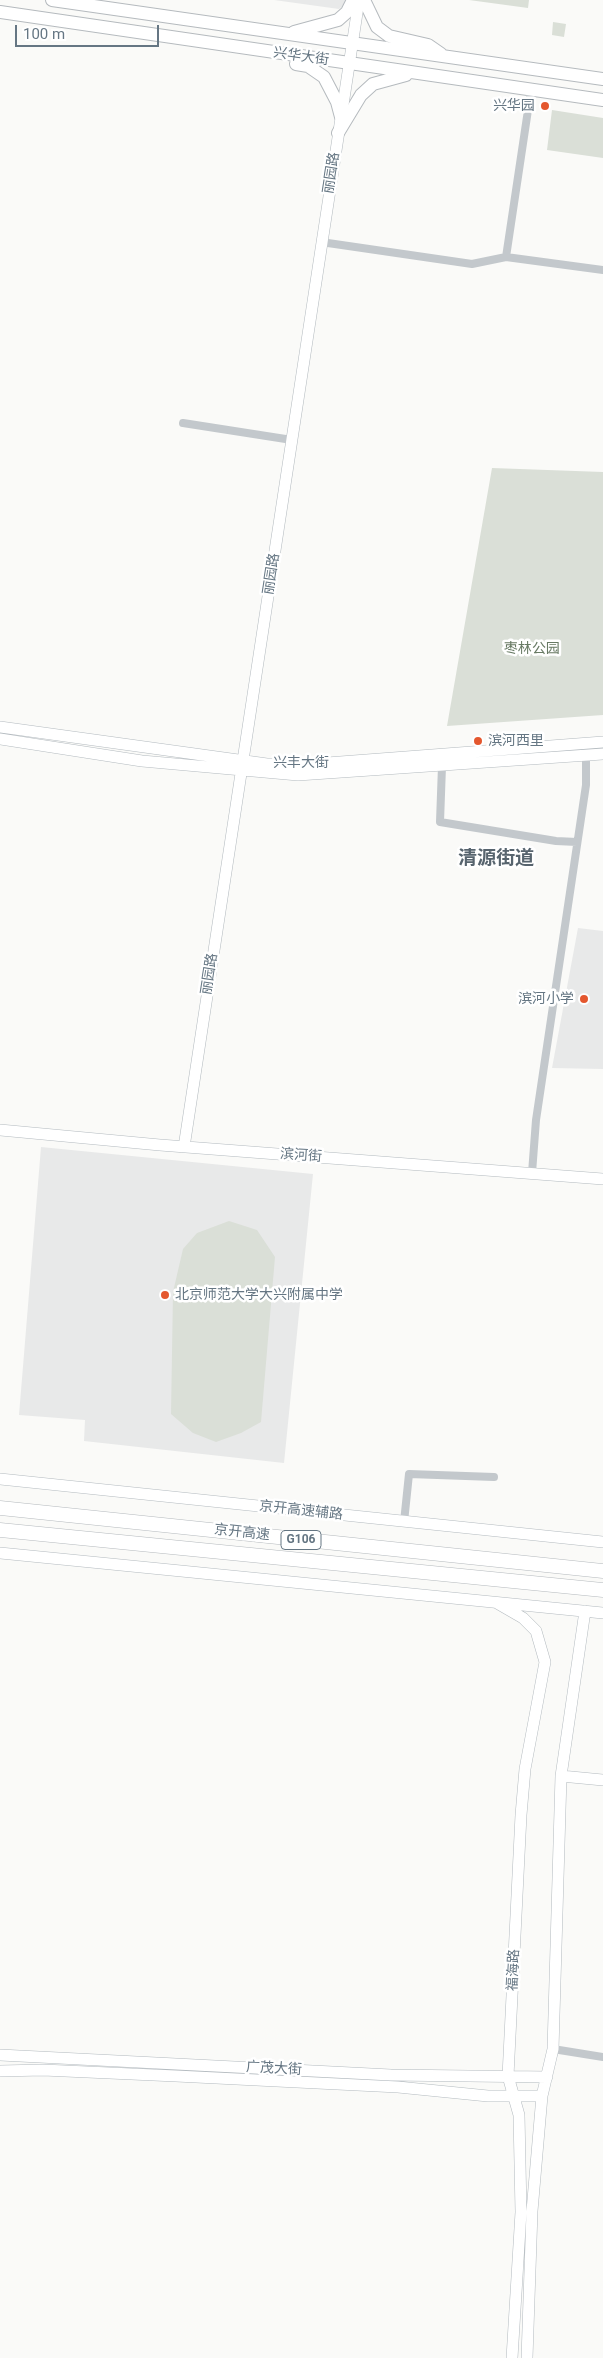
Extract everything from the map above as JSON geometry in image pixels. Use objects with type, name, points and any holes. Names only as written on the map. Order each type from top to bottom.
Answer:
[{"type":"highway","name":"京开高速","points":[[0,1508],[603,1570]]},
{"type":"highway","name":"京开高速","points":[[0,1530],[603,1590]]},
{"type":"main road","name":"兴华大街","points":[[52,0],[603,79]]},
{"type":"main road","points":[[284,33],[338,20],[347,12],[353,0]]},
{"type":"main road","name":"丽园路","points":[[184,1147],[359,0]]},
{"type":"main road","points":[[364,0],[377,27],[389,36],[428,45],[445,56]]},
{"type":"main road","name":"兴华大街","points":[[0,12],[603,100]]},
{"type":"main road","points":[[272,53],[288,62],[308,66],[324,76],[337,102],[341,117]]},
{"type":"main road","points":[[338,133],[355,103],[372,84],[415,74]]},
{"type":"main road","name":"兴丰大街","points":[[0,727],[298,775],[603,754]]},
{"type":"main road","name":"兴丰大街","points":[[0,739],[142,761],[242,766],[314,764],[603,742]]},
{"type":"main road","name":"滨河街","points":[[0,1130],[184,1147],[603,1179]]},
{"type":"main road","name":"京开高速辅路","points":[[0,1479],[603,1542]]},
{"type":"main road","points":[[0,1553],[603,1613]]},
{"type":"main road","name":"福海路","points":[[497,1603],[523,1618],[536,1631],[545,1662],[525,1769],[508,2076],[519,2115],[521,2212],[512,2358]]},
{"type":"main road","points":[[527,2358],[532,2212],[542,2096],[553,2049],[561,1776],[585,1612]]},
{"type":"main road","points":[[561,1776],[603,1780]]},
{"type":"main road","name":"广茂大街","points":[[0,2055],[390,2075],[547,2077]]},
{"type":"main road","name":"广茂大街","points":[[0,2071],[43,2070],[369,2086],[488,2096],[542,2096]]},
{"type":"street","points":[[506,256],[531,90]]},
{"type":"street","points":[[321,242],[472,264],[506,256],[603,270]]},
{"type":"street","points":[[183,423],[292,440]]},
{"type":"street","points":[[532,1173],[536,1120],[586,785],[586,755]]},
{"type":"street","points":[[442,766],[440,822],[556,841],[577,842]]},
{"type":"street","points":[[404,1522],[409,1474],[494,1477]]},
{"type":"street","points":[[553,2049],[603,2057]]},
{"type":"shaded area","points":[[274,0],[350,0],[339,9]]},
{"type":"shaded area","name":"滨河小学","points":[[578,928],[603,931],[603,1069],[552,1068]]},
{"type":"shaded area","name":"北京师范大学大兴附属中学","points":[[41,1147],[313,1174],[284,1463],[84,1441],[85,1420],[19,1415]]},
{"type":"green space","points":[[469,0],[529,0],[528,8]]},
{"type":"green space","points":[[553,22],[566,24],[564,37],[552,35]]},
{"type":"green space","points":[[552,110],[603,118],[603,158],[547,150]]},
{"type":"green space","name":"枣林公园","points":[[492,468],[603,472],[603,715],[447,726]]},
{"type":"green space","points":[[229,1221],[257,1230],[275,1257],[261,1422],[241,1433],[216,1442],[193,1433],[171,1414],[173,1292],[183,1249],[197,1233]]},
{"type":"place","name":"兴华园","points":[[545,106]]},
{"type":"place","name":"滨河西里","points":[[478,741]]},
{"type":"place","name":"滨河小学","points":[[584,999]]},
{"type":"place","name":"北京师范大学大兴附属中学","points":[[165,1295]]},
{"type":"district","name":"清源街道","points":[[496,859]]}]
